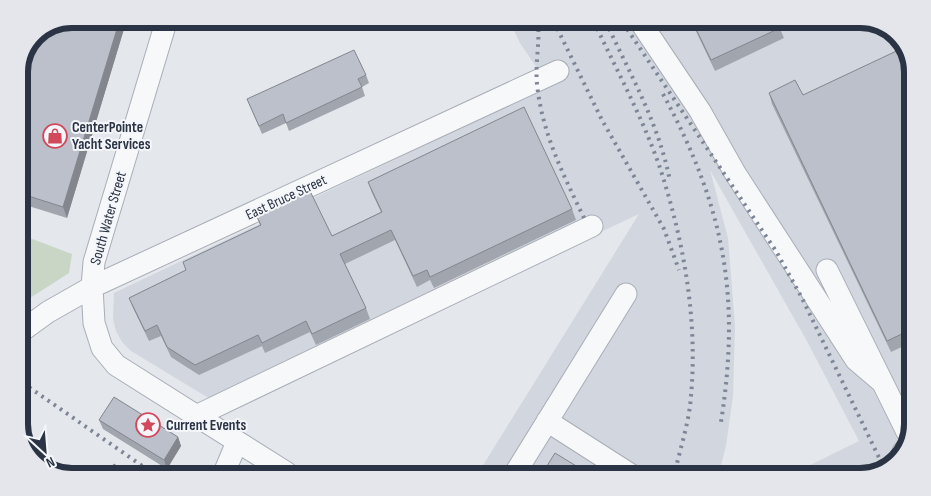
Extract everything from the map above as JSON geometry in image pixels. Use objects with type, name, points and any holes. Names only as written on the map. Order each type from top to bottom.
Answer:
[{"type":"street","name":"South Water Street","points":[[164,28],[94,262],[92,287],[97,337],[109,358],[116,365],[279,468]]},
{"type":"street","points":[[644,28],[700,111],[735,173],[856,360],[883,383]]},
{"type":"street","name":"East Bruce Street","points":[[28,327],[66,301],[92,287],[558,71]]},
{"type":"street","points":[[196,416],[592,226]]},
{"type":"street","points":[[827,270],[904,425]]},
{"type":"street","points":[[518,468],[626,294]]},
{"type":"street","points":[[547,421],[620,468]]},
{"type":"street","points":[[226,468],[238,442]]},
{"type":"shaded area","points":[[513,28],[865,28],[879,32],[893,43],[903,63],[904,424],[899,444],[888,458],[879,464],[865,468],[804,468],[859,441],[808,343],[710,170],[728,238],[735,326],[733,396],[726,446],[720,468],[481,468],[639,214],[225,408],[131,351],[122,342],[116,331],[113,319],[114,293],[549,86],[520,43]]},
{"type":"green space","points":[[28,237],[72,254],[69,273],[28,299]]},
{"type":"building","name":"CenterPointe Yacht Services","points":[[63,28],[117,28],[63,207],[28,196],[29,60],[40,40]]},
{"type":"building","points":[[695,28],[780,28],[711,60]]},
{"type":"building","points":[[354,50],[366,75],[358,79],[362,87],[286,123],[283,114],[259,126],[247,99]]},
{"type":"building","points":[[898,50],[899,52],[903,63],[904,333],[887,341],[769,93],[795,80],[803,95]]},
{"type":"building","points":[[524,107],[572,209],[430,277],[427,270],[413,276],[391,230],[340,254],[366,308],[312,334],[306,321],[262,343],[258,335],[195,365],[167,347],[157,325],[145,331],[129,298],[186,270],[183,262],[261,225],[257,217],[310,191],[332,236],[382,212],[368,182]]},
{"type":"building","points":[[114,397],[178,437],[164,460],[99,420]]},
{"type":"building","points":[[35,449],[66,468],[47,461]]},
{"type":"building","points":[[555,453],[580,468],[546,468]]},
{"type":"building","points":[[114,464],[120,468],[112,468]]},
{"type":"railway","points":[[538,28],[537,84],[544,119],[554,153],[584,218]]},
{"type":"railway","points":[[557,28],[602,120],[664,229],[679,270]]},
{"type":"railway","points":[[597,28],[654,152],[670,199],[683,257],[688,287],[693,347],[689,415],[676,468]]},
{"type":"railway","points":[[609,28],[659,139],[670,181]]},
{"type":"railway","points":[[626,28],[776,251],[802,298],[881,463]]},
{"type":"railway","points":[[663,94],[684,135],[701,175],[722,253],[728,292],[729,333],[727,376],[721,422]]},
{"type":"railway","points":[[28,386],[145,468]]},
{"type":"place","name":"CenterPointe Yacht Services","points":[[55,136]]},
{"type":"place","name":"Current Events","points":[[148,425]]}]
